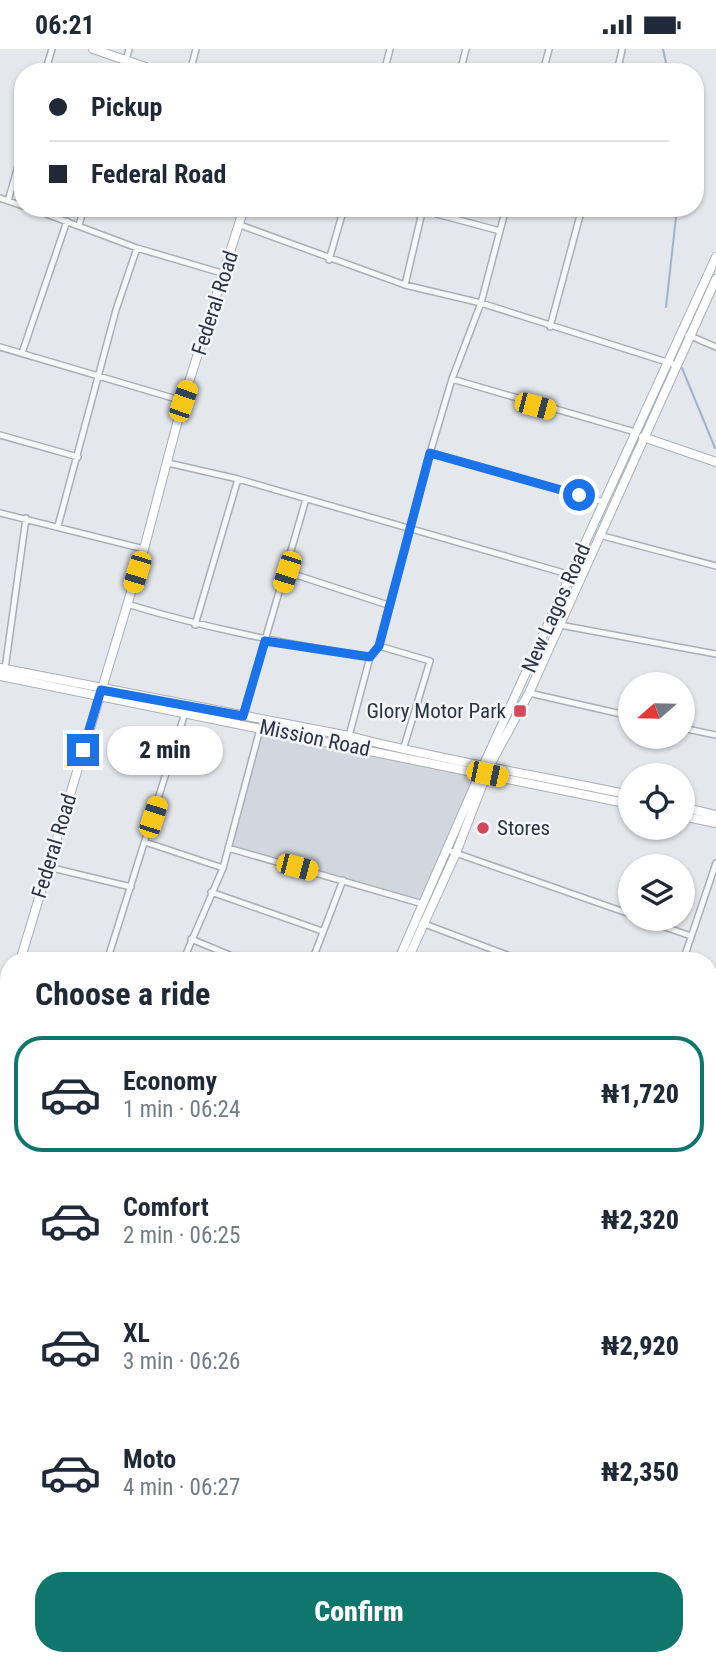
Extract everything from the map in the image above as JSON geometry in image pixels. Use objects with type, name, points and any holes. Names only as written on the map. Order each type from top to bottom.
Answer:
[{"type":"street","points":[[93,49],[134,63]]},
{"type":"street","points":[[125,63],[128,49]]},
{"type":"street","points":[[8,201],[14,180]]},
{"type":"street","points":[[0,198],[14,203]]},
{"type":"street","points":[[56,217],[137,249],[225,274]]},
{"type":"street","points":[[79,225],[81,217]]},
{"type":"street","name":"Federal Road","points":[[23,952],[144,549],[183,401],[242,217]]},
{"type":"street","points":[[329,260],[341,217]]},
{"type":"street","points":[[405,285],[420,217]]},
{"type":"street","points":[[449,217],[500,232]]},
{"type":"street","points":[[349,736],[370,657],[379,646],[388,605],[452,379],[481,303],[504,217]]},
{"type":"street","points":[[550,327],[580,217]]},
{"type":"street","points":[[22,353],[67,221]]},
{"type":"street","points":[[240,225],[329,260],[405,285],[481,303],[550,327],[671,363]]},
{"type":"street","points":[[58,526],[116,310],[137,249]]},
{"type":"street","name":"New Lagos Road","points":[[403,952],[456,853],[486,769],[529,693],[560,625],[716,257]]},
{"type":"street","name":"New Lagos Road","points":[[671,363],[716,279]]},
{"type":"street","points":[[688,335],[716,347]]},
{"type":"street","points":[[0,347],[183,401]]},
{"type":"street","points":[[452,379],[639,435],[716,462]]},
{"type":"street","points":[[0,435],[78,457]]},
{"type":"street","name":"New Lagos Road","points":[[411,952],[447,850],[486,769],[604,502],[639,435]]},
{"type":"street","points":[[430,453],[604,502]]},
{"type":"street","points":[[168,463],[238,479],[409,531],[571,575]]},
{"type":"street","points":[[195,625],[238,479]]},
{"type":"street","points":[[243,716],[287,572],[306,499]]},
{"type":"street","points":[[0,513],[144,549]]},
{"type":"street","points":[[2,671],[26,518]]},
{"type":"street","points":[[599,535],[716,566]]},
{"type":"street","points":[[287,572],[388,605]]},
{"type":"street","points":[[127,604],[195,625],[265,641],[370,657]]},
{"type":"street","points":[[560,625],[716,654]]},
{"type":"street","points":[[379,646],[430,661],[403,750]]},
{"type":"street","name":"Mission Road","points":[[2,671],[186,713],[618,794]]},
{"type":"street","name":"Mission Road","points":[[100,693],[349,736],[618,801]]},
{"type":"street","points":[[529,693],[618,713]]},
{"type":"street","points":[[110,952],[186,713]]},
{"type":"street","points":[[186,952],[223,868],[261,727]]},
{"type":"street","points":[[695,731],[716,735]]},
{"type":"street","points":[[695,810],[716,815]]},
{"type":"street","points":[[695,819],[716,823]]},
{"type":"street","points":[[145,842],[223,868]]},
{"type":"street","points":[[228,848],[426,906]]},
{"type":"street","points":[[447,850],[618,911]]},
{"type":"street","points":[[687,952],[716,863]]},
{"type":"street","points":[[48,867],[131,887]]},
{"type":"street","points":[[315,952],[342,880]]},
{"type":"street","points":[[211,892],[322,931]]},
{"type":"street","points":[[422,923],[499,952]]},
{"type":"street","points":[[677,931],[691,936]]},
{"type":"street","points":[[191,939],[222,952]]},
{"type":"shaded area","points":[[260,721],[486,770],[426,909],[224,850]]},
{"type":"waterway","points":[[663,49],[666,63]]},
{"type":"waterway","points":[[666,307],[676,217]]},
{"type":"waterway","points":[[682,368],[715,448]]},
{"type":"place","name":"Glory Motor Park","points":[[520,711]]},
{"type":"place","name":"Stores","points":[[483,828]]},
{"type":"route","points":[[83,750],[101,690],[243,716],[265,641],[370,657],[379,646],[430,453],[579,495]]}]
